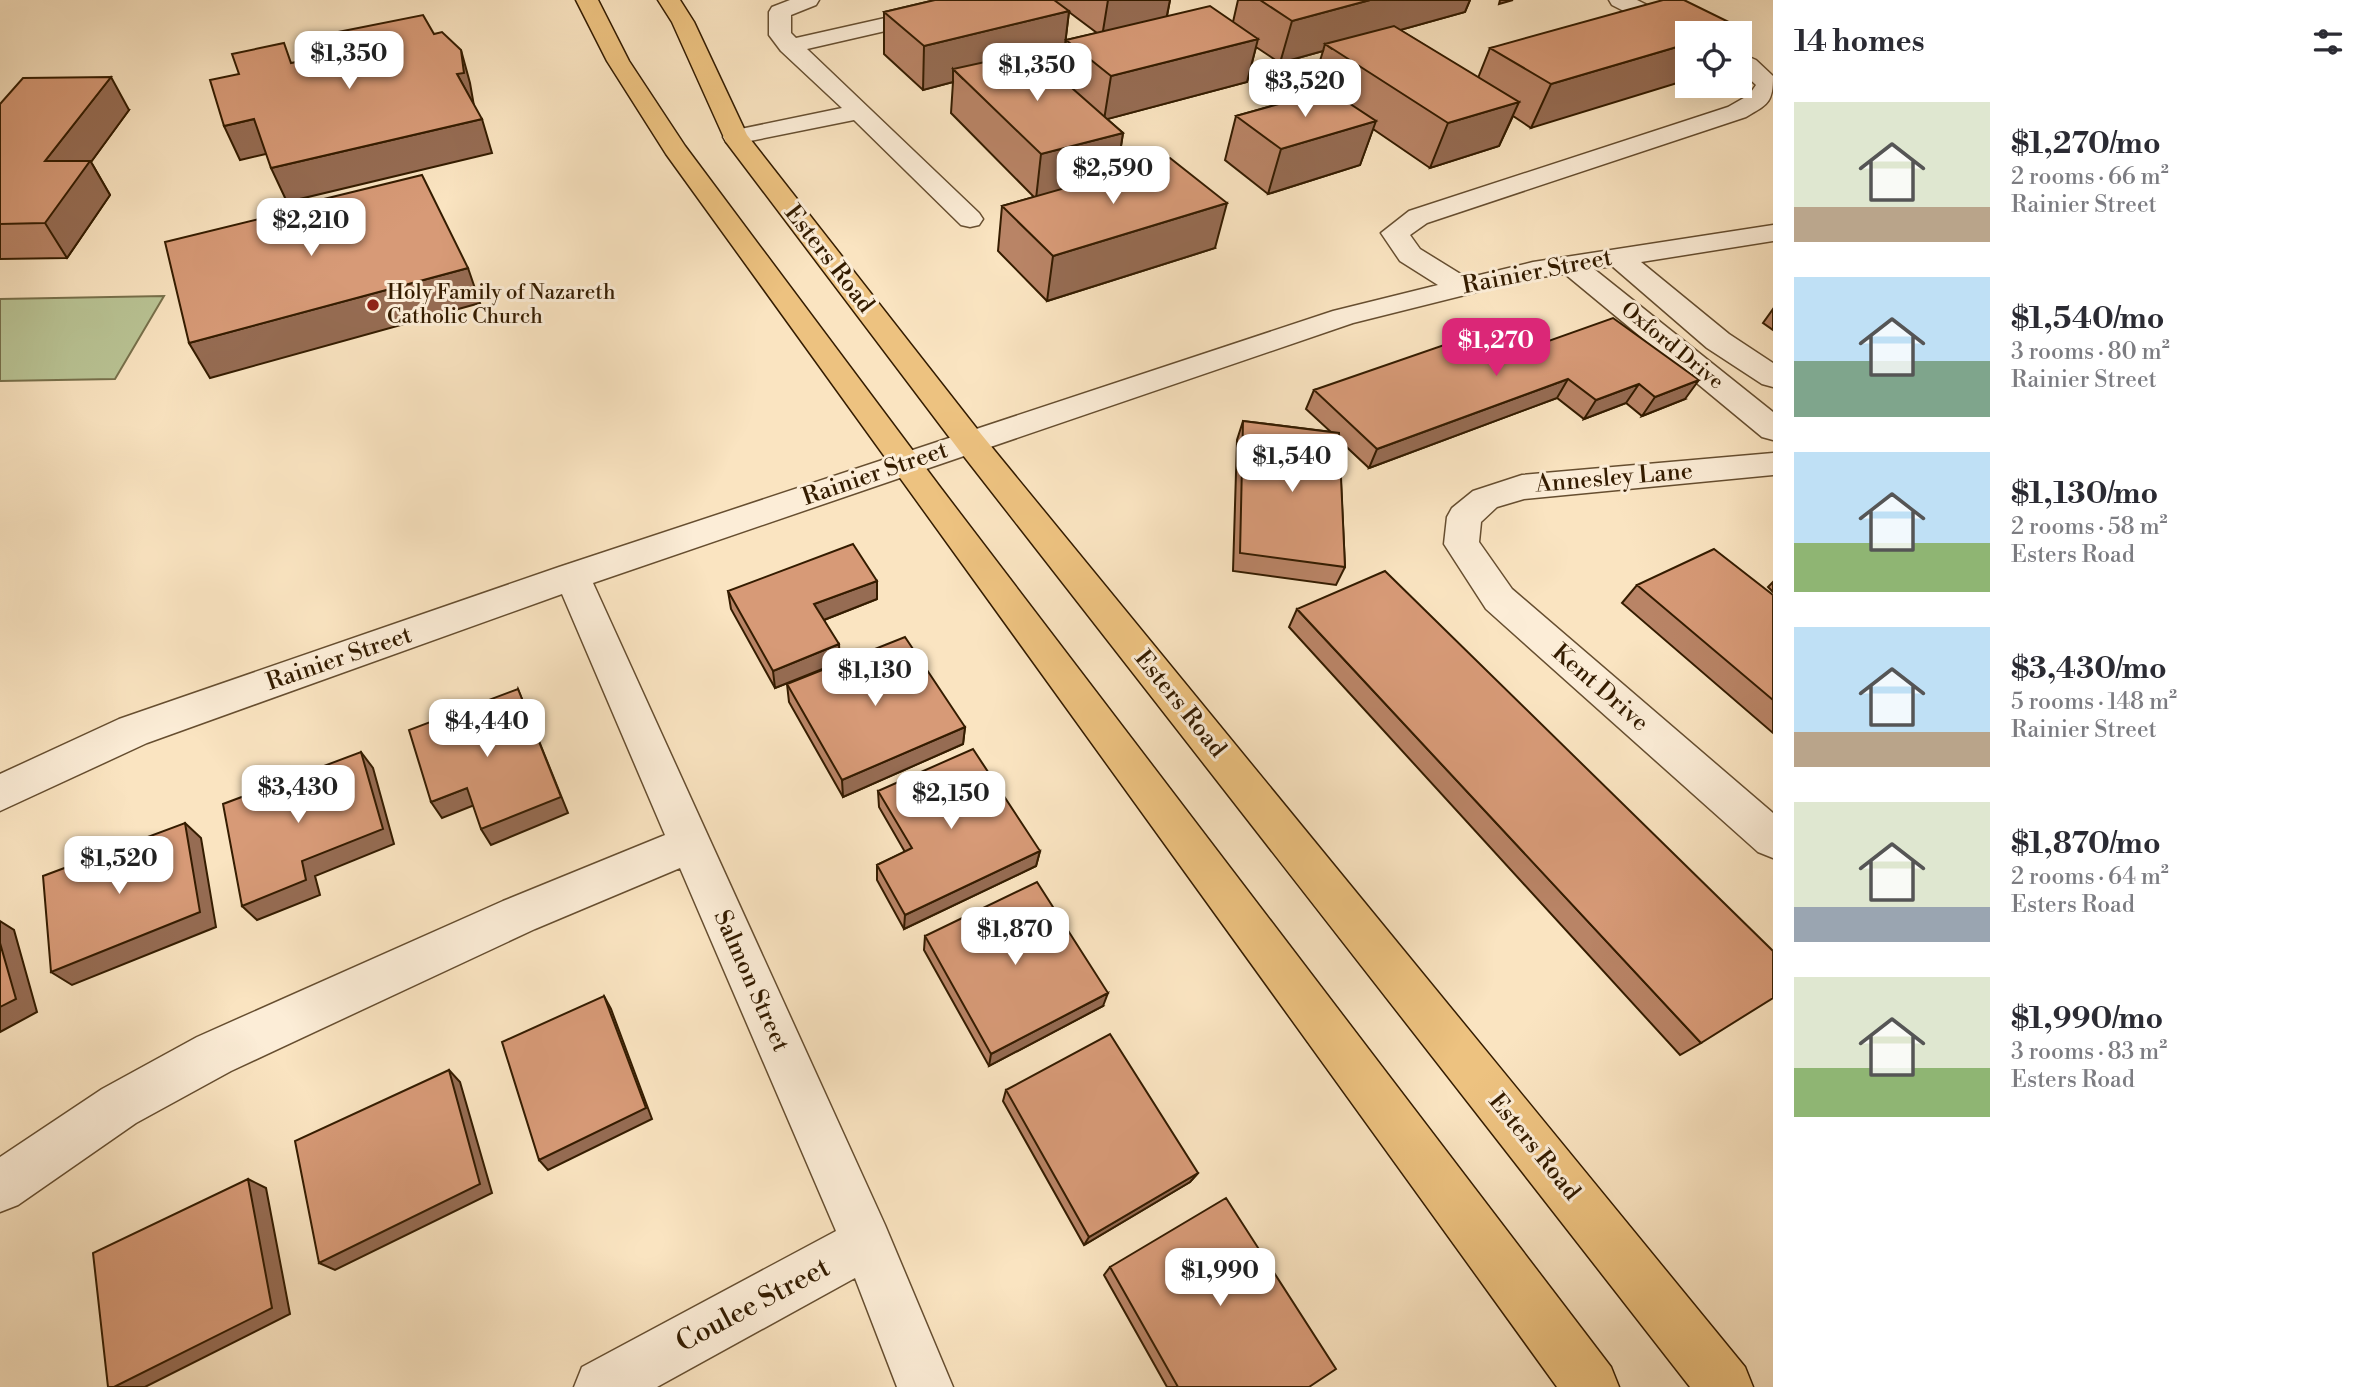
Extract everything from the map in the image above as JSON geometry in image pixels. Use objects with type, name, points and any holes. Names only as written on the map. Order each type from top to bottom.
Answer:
[{"type":"main road","points":[[587,0],[618,61],[675,149],[905,464],[1591,1387]]},
{"type":"main road","name":"Esters Road","points":[[669,0],[683,22],[735,137],[970,442],[1725,1387]]},
{"type":"street","points":[[808,0],[780,12],[780,35],[970,219]]},
{"type":"street","points":[[789,46],[956,7]]},
{"type":"street","points":[[1623,8],[1675,29]]},
{"type":"street","points":[[1461,286],[1410,255],[1395,233],[1418,217],[1737,112],[1759,100],[1768,84],[1752,69]]},
{"type":"street","points":[[735,137],[858,112]]},
{"type":"street","name":"Rainier Street","points":[[0,793],[133,731],[572,576],[1343,317],[1461,286],[1570,264],[1773,233]]},
{"type":"street","name":"Oxford Drive","points":[[1618,257],[1718,341],[1773,377]]},
{"type":"street","name":"Oxford Drive","points":[[1570,264],[1773,429]]},
{"type":"street","name":"Annesley Lane","points":[[1464,517],[1485,499],[1521,486],[1773,464]]},
{"type":"street","name":"Kent Drive","points":[[1464,517],[1461,544],[1499,599],[1773,839]]},
{"type":"street","name":"Salmon Street","points":[[572,576],[867,1243],[925,1387]]},
{"type":"street","points":[[0,1187],[118,1106],[214,1054],[519,915],[691,844]]},
{"type":"street","name":"Coulee Street","points":[[602,1387],[867,1243]]},
{"type":"green space","points":[[164,296],[115,379],[0,381],[0,299]]},
{"type":"building","points":[[935,0],[1054,0],[1069,11],[924,46],[884,12]]},
{"type":"building","points":[[1260,0],[1370,0],[1292,21]]},
{"type":"building","points":[[1663,0],[1684,0],[1727,21],[1675,21],[1675,48],[1551,84],[1490,48]]},
{"type":"building","points":[[1210,6],[1258,39],[1111,76],[1066,40]]},
{"type":"building","points":[[423,15],[434,34],[442,32],[461,50],[464,73],[457,74],[482,119],[271,168],[254,119],[224,126],[210,80],[239,74],[232,54],[284,43],[291,63],[337,54],[328,34]]},
{"type":"building","points":[[1394,26],[1519,102],[1448,123],[1325,44]]},
{"type":"building","points":[[1031,52],[1123,133],[1041,154],[953,69]]},
{"type":"building","points":[[111,77],[45,161],[90,161],[45,223],[0,224],[0,104],[23,78]]},
{"type":"building","points":[[1329,90],[1376,121],[1281,149],[1236,116]]},
{"type":"building","points":[[1170,158],[1227,203],[1053,256],[1002,206]]},
{"type":"building","points":[[422,175],[468,268],[189,343],[165,242],[284,213],[283,209]]},
{"type":"building","points":[[1613,318],[1699,380],[1655,397],[1639,384],[1596,400],[1568,379],[1377,449],[1314,390],[1499,326],[1529,348]]},
{"type":"building","points":[[1243,421],[1339,433],[1345,567],[1240,553]]},
{"type":"building","points":[[853,544],[877,581],[814,604],[839,644],[773,671],[728,591]]},
{"type":"building","points":[[1714,549],[1773,595],[1773,700],[1637,585]]},
{"type":"building","points":[[1385,571],[1773,951],[1773,998],[1701,1043],[1297,609]]},
{"type":"building","points":[[905,637],[965,727],[842,780],[787,684]]},
{"type":"building","points":[[518,689],[561,797],[481,829],[467,788],[431,802],[409,730]]},
{"type":"building","points":[[973,749],[1040,851],[905,915],[877,865],[912,848],[878,791]]},
{"type":"building","points":[[361,752],[383,829],[302,861],[306,880],[242,906],[223,804]]},
{"type":"building","points":[[185,823],[200,912],[51,972],[43,876]]},
{"type":"building","points":[[1037,882],[1108,993],[991,1054],[925,936]]},
{"type":"building","points":[[0,943],[16,999],[0,1007]]},
{"type":"building","points":[[604,996],[646,1108],[539,1160],[502,1042]]},
{"type":"building","points":[[1110,1034],[1198,1173],[1089,1237],[1006,1090]]},
{"type":"building","points":[[449,1070],[480,1184],[319,1263],[295,1141]]},
{"type":"building","points":[[248,1179],[272,1308],[114,1387],[108,1387],[93,1253]]},
{"type":"building","points":[[1226,1198],[1336,1369],[1309,1387],[1178,1387],[1110,1267]]},
{"type":"place","name":"Holy Family of Nazareth Catholic Church","points":[[373,305]]}]
